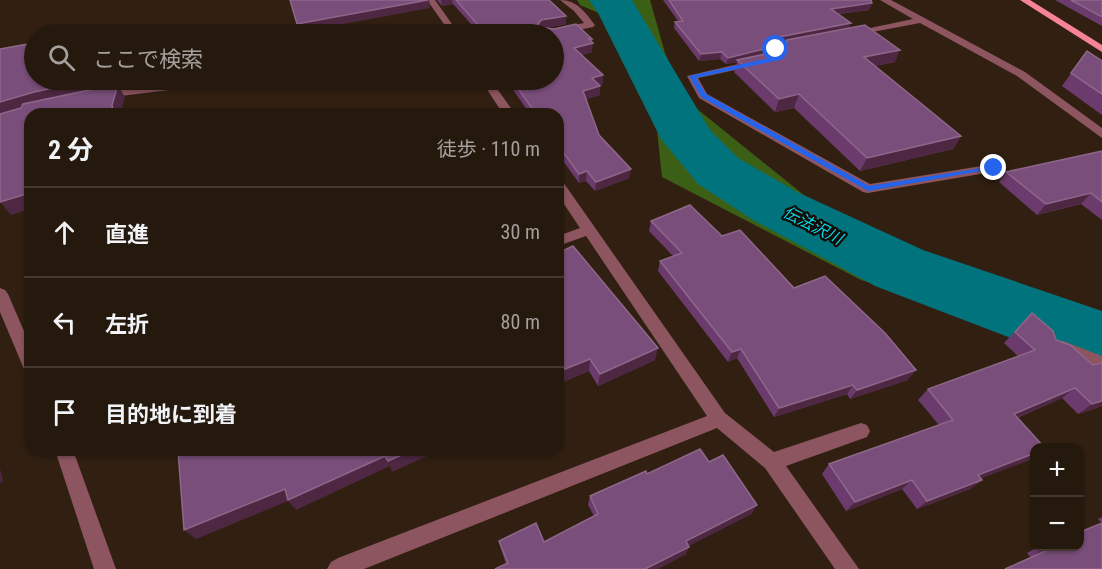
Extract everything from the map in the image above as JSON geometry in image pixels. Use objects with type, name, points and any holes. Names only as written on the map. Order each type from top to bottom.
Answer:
[{"type":"main road","points":[[1024,0],[1102,49]]},
{"type":"street","points":[[431,0],[447,24]]},
{"type":"street","points":[[564,0],[577,9],[590,25],[564,30]]},
{"type":"street","points":[[884,0],[919,21],[1021,74],[1102,134]]},
{"type":"street","points":[[842,36],[919,21]]},
{"type":"street","points":[[820,40],[776,49],[777,58],[692,76],[703,96],[868,189],[994,168]]},
{"type":"street","points":[[88,99],[141,90]]},
{"type":"street","points":[[493,90],[505,108]]},
{"type":"street","points":[[564,194],[718,420],[772,462],[848,569]]},
{"type":"street","points":[[564,239],[589,230]]},
{"type":"street","points":[[0,294],[24,350]]},
{"type":"street","points":[[1052,344],[1102,363]]},
{"type":"street","points":[[338,569],[718,420]]},
{"type":"street","points":[[772,462],[861,431]]},
{"type":"street","points":[[66,456],[105,569]]},
{"type":"green space","points":[[577,0],[650,0],[665,53],[686,100],[846,229],[1061,304],[1102,312],[1102,355],[861,280],[662,177],[656,121],[636,64],[601,14],[580,5]]},
{"type":"building","points":[[290,0],[428,0],[297,24]]},
{"type":"building","points":[[456,0],[549,0],[566,16],[541,20],[538,24],[477,24]]},
{"type":"building","points":[[669,0],[871,0],[872,3],[831,9],[851,23],[774,38],[772,47],[728,58],[722,52],[701,54],[675,22],[683,21]]},
{"type":"building","points":[[1071,0],[1102,0],[1102,17]]},
{"type":"building","points":[[576,24],[592,39],[589,39],[593,43],[574,48],[603,75],[592,78],[600,86],[583,91],[599,135],[631,169],[596,182],[587,171],[579,174],[564,153],[564,108],[532,108],[519,90],[564,90],[564,27]]},
{"type":"building","points":[[865,25],[900,50],[864,57],[961,136],[867,158],[799,94],[779,99],[737,60],[785,50],[787,40]]},
{"type":"building","points":[[24,45],[24,90],[44,90],[0,102],[0,49]]},
{"type":"building","points":[[1087,51],[1102,61],[1102,94],[1071,73]]},
{"type":"building","points":[[90,90],[116,90],[113,108],[24,108],[24,195],[0,202],[0,114],[21,108],[23,104]]},
{"type":"building","points":[[1102,151],[1102,202],[1091,193],[1046,204],[1006,172]]},
{"type":"building","points":[[690,205],[722,236],[740,230],[794,288],[825,276],[885,333],[916,370],[857,390],[853,385],[779,408],[741,349],[732,352],[660,261],[682,253],[651,221]]},
{"type":"building","points":[[573,246],[658,348],[600,374],[590,359],[564,370],[564,250]]},
{"type":"building","points":[[1032,313],[1053,331],[1056,340],[1070,345],[1093,365],[1102,363],[1102,401],[1092,404],[1075,388],[1014,414],[1040,443],[1030,443],[1030,455],[978,475],[982,480],[927,501],[912,480],[855,502],[829,464],[953,420],[928,389],[1035,350],[1015,332]]},
{"type":"building","points":[[700,449],[709,462],[723,455],[757,505],[686,541],[689,547],[645,569],[495,569],[508,563],[499,541],[536,523],[544,542],[598,514],[590,496],[646,471],[647,474]]},
{"type":"building","points":[[178,456],[385,456],[288,500],[285,489],[184,530]]},
{"type":"building","points":[[385,456],[399,456],[388,461]]},
{"type":"building","points":[[1102,523],[1102,569],[1005,569],[1046,551],[1084,551],[1084,530]]},
{"type":"waterway","name":"伝法沢川","points":[[609,0],[617,9],[688,139],[718,171],[775,206],[899,268],[1102,342]]},
{"type":"route","points":[[776,49],[777,58],[692,76],[703,96],[868,189],[994,168]]}]
